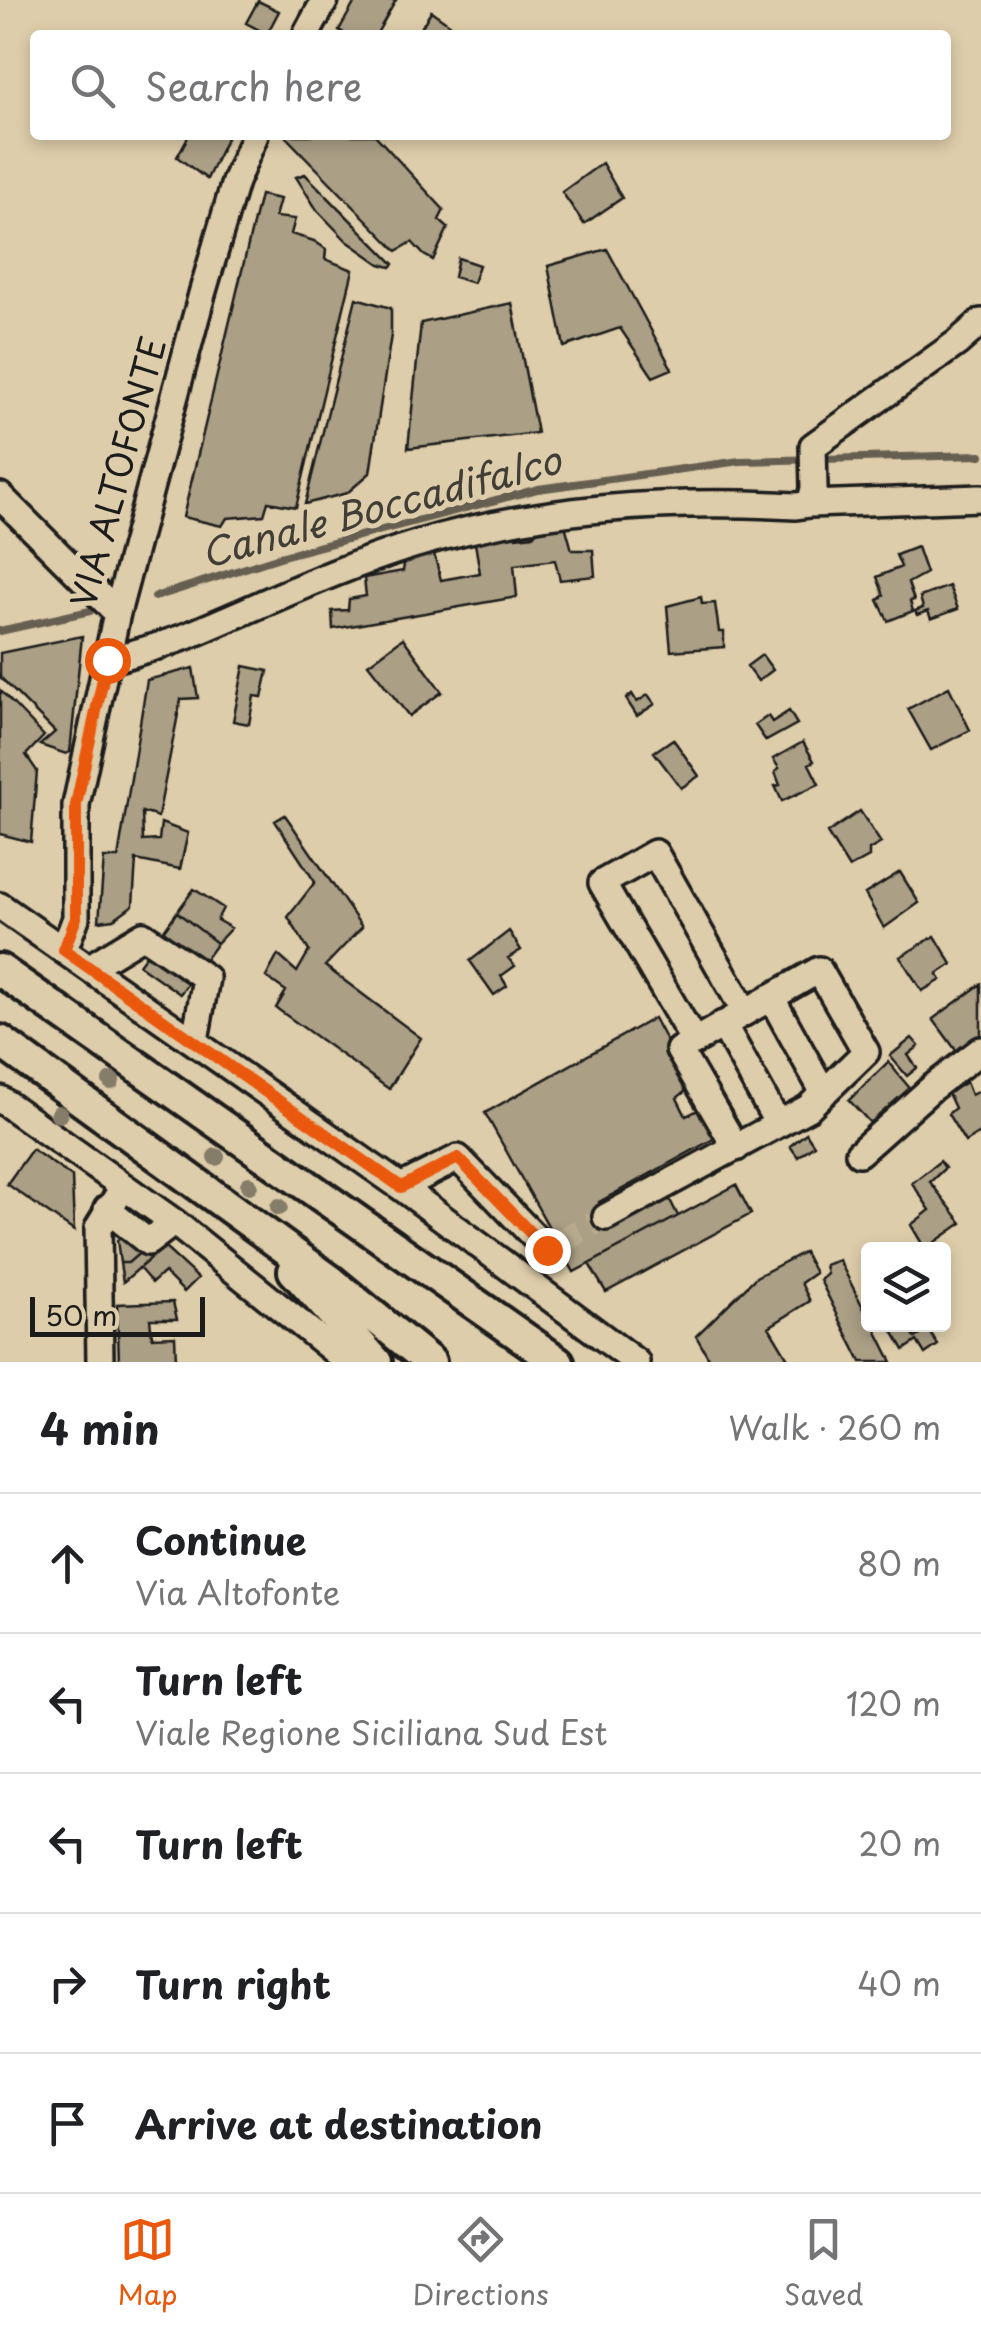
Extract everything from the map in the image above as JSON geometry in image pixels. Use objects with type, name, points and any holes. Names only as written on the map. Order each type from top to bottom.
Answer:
[{"type":"main road","points":[[4,971],[558,1362]]},
{"type":"main road","points":[[0,1041],[332,1282],[430,1362]]},
{"type":"main road","points":[[228,1205],[376,1362]]},
{"type":"street","points":[[309,30],[325,0]]},
{"type":"street","name":"VIA ALTOFONTE","points":[[64,950],[76,918],[76,805],[117,613],[202,294],[235,182],[253,140]]},
{"type":"street","points":[[810,504],[812,446],[981,322]]},
{"type":"street","points":[[0,496],[117,613]]},
{"type":"street","points":[[107,660],[184,638],[328,575],[414,544],[529,517],[644,504],[796,506],[981,498]]},
{"type":"street","points":[[694,1041],[602,884],[656,854],[734,1018],[778,1124]]},
{"type":"street","points":[[0,906],[401,1187],[636,1362]]},
{"type":"street","points":[[90,967],[143,935],[206,978],[195,1040]]},
{"type":"street","points":[[606,1217],[736,1148],[808,1108],[866,1052],[819,970],[679,1050],[736,1148]]},
{"type":"street","points":[[770,997],[824,1093]]},
{"type":"street","points":[[859,1153],[981,1050]]},
{"type":"street","points":[[0,1099],[174,1222],[348,1362]]},
{"type":"street","points":[[401,1187],[458,1158],[552,1246],[535,1284]]},
{"type":"street","points":[[100,1362],[98,1228],[124,1187]]},
{"type":"street","points":[[108,1210],[148,1242],[174,1222]]},
{"type":"building","points":[[356,0],[396,0],[379,30],[339,30]]},
{"type":"building","points":[[258,1],[279,11],[269,30],[246,23]]},
{"type":"building","points":[[431,11],[458,30],[420,30]]},
{"type":"building","points":[[186,140],[226,140],[207,179],[177,157]]},
{"type":"building","points":[[289,140],[380,140],[444,210],[439,220],[448,228],[433,260],[412,242],[397,251]]},
{"type":"building","points":[[602,163],[622,198],[584,224],[562,192]]},
{"type":"building","points":[[305,174],[394,264],[391,267],[380,264],[347,241],[317,210],[296,177]]},
{"type":"building","points":[[260,195],[280,199],[275,217],[295,219],[291,234],[314,241],[326,249],[325,259],[353,270],[296,507],[268,502],[264,515],[227,518],[222,526],[183,517]]},
{"type":"building","points":[[607,249],[672,369],[653,377],[620,328],[564,347],[548,266]]},
{"type":"building","points":[[458,258],[479,265],[473,283],[454,277]]},
{"type":"building","points":[[356,298],[391,308],[391,335],[370,473],[347,493],[305,504]]},
{"type":"building","points":[[512,303],[537,433],[408,448],[421,323]]},
{"type":"building","points":[[535,523],[565,525],[572,550],[593,550],[595,576],[560,580],[555,560],[514,565],[517,597],[333,629],[332,611],[348,610],[349,599],[366,596],[364,578],[403,571],[405,558],[434,554],[441,580],[480,573],[474,537],[513,531],[516,537],[534,535]]},
{"type":"building","points":[[917,547],[926,573],[908,583],[913,611],[888,621],[878,600],[884,595],[877,577],[901,567],[896,555]]},
{"type":"building","points":[[949,586],[958,609],[931,619],[928,611],[917,615],[915,611],[923,608],[920,597]]},
{"type":"building","points":[[701,597],[702,604],[715,603],[719,632],[724,632],[724,647],[671,651],[667,606]]},
{"type":"building","points":[[82,636],[70,752],[66,754],[40,745],[55,732],[0,677],[0,653]]},
{"type":"building","points":[[403,638],[442,692],[409,716],[368,664]]},
{"type":"building","points":[[762,655],[773,670],[758,681],[747,666]]},
{"type":"building","points":[[244,666],[268,671],[262,697],[254,696],[249,724],[233,721]]},
{"type":"building","points":[[193,668],[198,698],[181,699],[158,817],[142,812],[143,841],[159,840],[161,823],[188,833],[180,869],[136,860],[133,905],[114,919],[99,921],[104,858],[118,858],[147,680]]},
{"type":"building","points":[[949,687],[970,730],[931,750],[908,709]]},
{"type":"building","points":[[0,690],[44,736],[26,755],[37,771],[31,842],[0,834]]},
{"type":"building","points":[[632,694],[637,702],[648,695],[655,704],[637,716],[626,699]]},
{"type":"building","points":[[789,711],[797,724],[766,741],[755,725],[768,716],[772,722]]},
{"type":"building","points":[[673,739],[699,776],[681,788],[654,752]]},
{"type":"building","points":[[803,742],[814,761],[809,764],[819,784],[782,801],[775,786],[780,785],[775,772],[779,768],[773,759]]},
{"type":"building","points":[[860,811],[881,843],[869,850],[869,857],[849,868],[827,833]]},
{"type":"building","points":[[285,815],[362,927],[325,966],[421,1038],[389,1089],[276,1008],[286,991],[266,977],[278,955],[297,972],[309,951],[288,917],[315,882],[275,821]]},
{"type":"building","points":[[900,872],[919,903],[884,928],[865,894]]},
{"type":"building","points":[[194,889],[223,908],[217,920],[231,928],[217,943],[177,912]]},
{"type":"building","points":[[177,912],[217,943],[180,994],[139,965]]},
{"type":"building","points":[[509,931],[521,950],[508,958],[515,966],[501,976],[507,986],[494,995],[470,961]]},
{"type":"building","points":[[935,936],[952,964],[937,974],[941,980],[922,991],[900,957]]},
{"type":"building","points":[[981,984],[981,1037],[958,1053],[933,1019]]},
{"type":"building","points":[[654,1018],[691,1087],[677,1098],[686,1116],[704,1107],[717,1137],[599,1202],[610,1227],[668,1196],[678,1216],[574,1272],[485,1113]]},
{"type":"building","points":[[912,1038],[919,1046],[908,1055],[917,1068],[907,1076],[890,1056]]},
{"type":"building","points":[[888,1062],[913,1092],[874,1127],[849,1100]]},
{"type":"building","points":[[966,1082],[971,1095],[981,1090],[981,1132],[965,1142],[948,1114],[955,1108],[948,1093]]},
{"type":"building","points":[[806,1133],[814,1145],[798,1157],[790,1146]]},
{"type":"building","points":[[32,1149],[72,1177],[74,1231],[7,1184]]},
{"type":"building","points":[[940,1161],[945,1168],[930,1182],[962,1223],[935,1242],[921,1242],[911,1225],[930,1210],[912,1183]]},
{"type":"building","points":[[736,1185],[751,1214],[606,1292],[589,1264]]},
{"type":"building","points":[[126,1236],[143,1250],[128,1263],[120,1263],[117,1240]]},
{"type":"building","points":[[164,1247],[198,1278],[184,1292],[164,1272],[152,1283],[139,1268]]},
{"type":"building","points":[[143,1250],[151,1258],[123,1282],[120,1263],[128,1263]]},
{"type":"building","points":[[804,1252],[815,1273],[801,1283],[810,1301],[769,1327],[787,1357],[778,1362],[711,1362],[696,1336],[756,1277]]},
{"type":"building","points":[[839,1260],[861,1303],[861,1332],[877,1332],[892,1362],[861,1362],[820,1280],[827,1274],[825,1265]]},
{"type":"building","points":[[173,1302],[177,1319],[150,1319],[152,1337],[175,1336],[176,1362],[119,1362],[117,1304]]},
{"type":"building","points":[[894,1332],[911,1332],[915,1338],[930,1332],[938,1345],[925,1354],[917,1341],[904,1350]]},
{"type":"waterway","name":"Canale Boccadifalco","points":[[155,597],[283,556],[538,489],[740,461],[981,455]]},
{"type":"waterway","name":"Canale Boccadifalco","points":[[0,631],[90,611]]},
{"type":"tunnel","points":[[558,1243],[606,1217]]},
{"type":"route","points":[[107,660],[76,805],[76,918],[64,950],[401,1187],[458,1158],[547,1250]]}]
